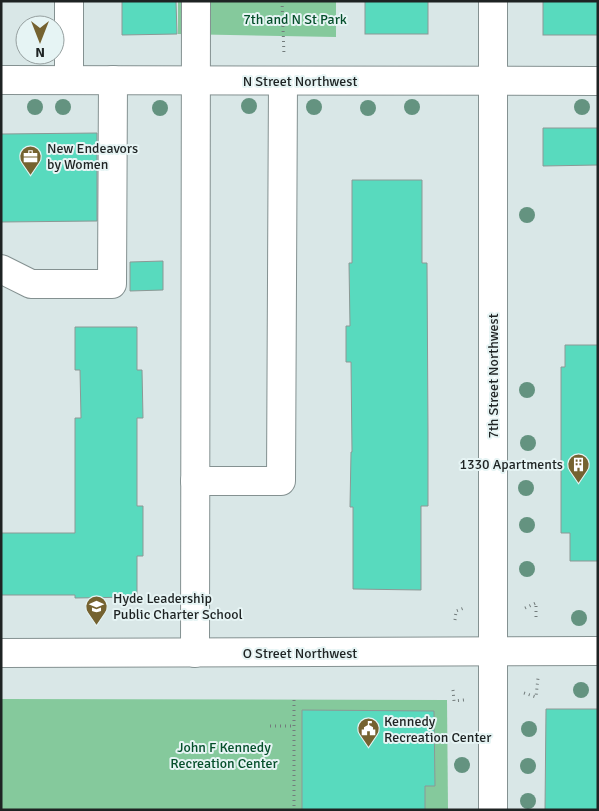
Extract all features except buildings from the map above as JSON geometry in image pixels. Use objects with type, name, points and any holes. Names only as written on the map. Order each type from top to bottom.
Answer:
[{"type":"street","points":[[69,1],[69,80]]},
{"type":"street","points":[[195,653],[196,1]]},
{"type":"street","name":"7th Street Northwest","points":[[493,1],[493,810]]},
{"type":"street","name":"N Street Northwest","points":[[1,80],[598,81]]},
{"type":"street","points":[[1,269],[32,284],[112,284],[113,80]]},
{"type":"street","points":[[195,481],[281,481],[283,81]]},
{"type":"street","name":"O Street Northwest","points":[[1,653],[598,651]]},
{"type":"path","points":[[282,1],[283,81]]},
{"type":"path","points":[[525,608],[536,603],[536,620]]},
{"type":"path","points":[[455,620],[456,611],[464,608]]},
{"type":"path","points":[[524,692],[536,697],[538,677]]},
{"type":"path","points":[[453,690],[454,701],[464,700]]},
{"type":"path","points":[[294,700],[294,810]]},
{"type":"path","points":[[270,726],[294,726]]},
{"type":"green space","name":"7th and N St Park","points":[[178,1],[336,1],[336,37],[178,34]]},
{"type":"green space","name":"John F Kennedy Recreation Center","points":[[1,699],[447,700],[448,810],[1,810]]},
{"type":"place","name":"New Endeavors by Women","points":[[31,175]]},
{"type":"place","name":"1330 Apartments","points":[[579,483]]},
{"type":"place","name":"Hyde Leadership Public Charter School","points":[[97,625]]},
{"type":"place","name":"Kennedy Recreation Center","points":[[368,748]]}]
